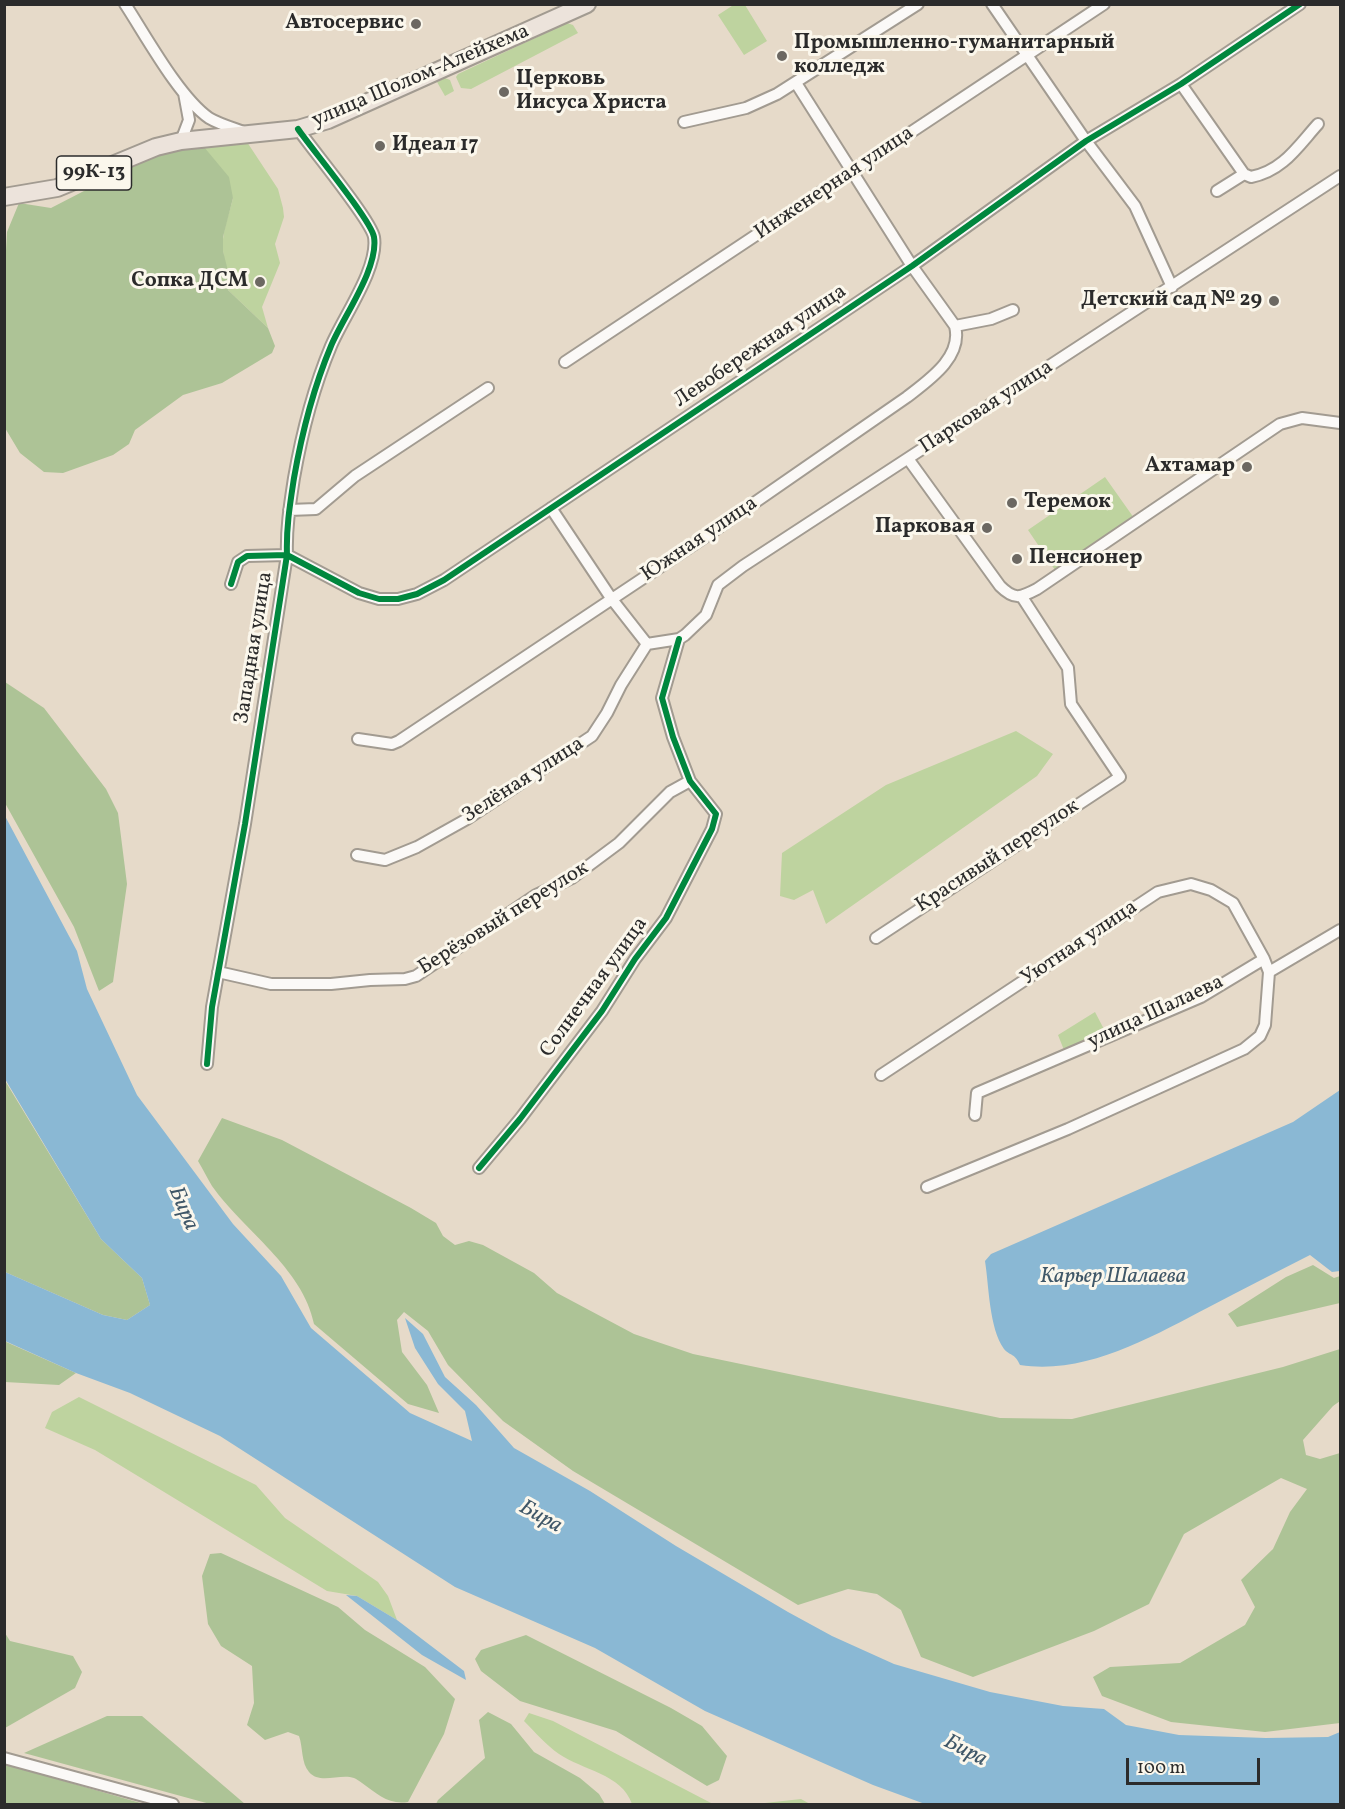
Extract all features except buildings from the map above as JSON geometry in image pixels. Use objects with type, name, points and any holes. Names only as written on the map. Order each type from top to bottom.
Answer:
[{"type":"main road","name":"улица Шолом-Алейхема","points":[[250,134],[298,129],[336,116],[587,4]]},
{"type":"main road","name":"99К-13","points":[[4,197],[57,188],[156,147],[181,141],[250,134]]},
{"type":"street","points":[[125,4],[184,93],[198,109],[211,119],[250,134]]},
{"type":"street","points":[[684,122],[746,108],[777,94],[918,4]]},
{"type":"street","points":[[992,4],[1086,141],[1135,206],[1172,286]]},
{"type":"street","name":"Инженерная улица","points":[[564,362],[1104,4]]},
{"type":"street","name":"Левобережная улица","points":[[231,584],[238,562],[247,556],[287,555],[359,593],[379,599],[398,599],[417,594],[444,580],[912,266],[1086,141],[1181,84],[1300,4]]},
{"type":"street","points":[[796,83],[912,266],[955,326],[991,319],[1013,310]]},
{"type":"street","points":[[1181,84],[1244,174],[1251,177],[1269,171],[1299,149],[1318,124]]},
{"type":"street","points":[[181,141],[189,120],[184,93]]},
{"type":"street","name":"Западная улица","points":[[207,1064],[212,1007],[245,824],[287,555],[286,528],[308,411],[331,345],[362,287],[371,261],[374,236],[364,218],[298,129]]},
{"type":"street","points":[[1217,191],[1244,174]]},
{"type":"street","name":"Парковая улица","points":[[679,639],[706,615],[718,585],[743,566],[909,460],[1341,176]]},
{"type":"street","name":"Южная улица","points":[[358,739],[392,744],[399,741],[789,480],[931,378],[956,346],[958,337],[955,326]]},
{"type":"street","points":[[289,510],[316,509],[355,476],[488,388]]},
{"type":"street","points":[[909,460],[1000,586],[1009,594],[1022,597],[1280,424],[1302,418],[1341,423]]},
{"type":"street","points":[[551,508],[611,598],[646,644],[679,639],[662,698],[672,737],[690,781]]},
{"type":"street","name":"Красивый переулок","points":[[876,938],[1120,777],[1071,704],[1068,668],[1022,597]]},
{"type":"street","name":"Зелёная улица","points":[[357,855],[385,860],[417,847],[467,819],[592,736],[646,644]]},
{"type":"street","name":"Берёзовый переулок","points":[[218,972],[271,984],[405,980],[416,976],[536,896],[572,878],[619,843],[670,792],[690,781]]},
{"type":"street","name":"Солнечная улица","points":[[478,1168],[520,1119],[602,1011],[635,959],[666,918],[712,829],[716,814],[690,781]]},
{"type":"street","name":"Уютная улица","points":[[881,1075],[1158,892],[1191,884],[1211,890],[1233,903],[1264,959]]},
{"type":"street","points":[[1269,972],[1341,930]]},
{"type":"street","points":[[927,1187],[1068,1130],[1244,1049],[1260,1036],[1265,1025],[1269,972],[1264,959]]},
{"type":"street","name":"улица Шалаева","points":[[975,1115],[977,1093],[1201,997],[1264,959]]},
{"type":"street","points":[[4,1758],[173,1804]]},
{"type":"green space","points":[[735,4],[745,5],[767,41],[744,55],[718,15]]},
{"type":"green space","points":[[567,23],[573,25],[578,33],[471,89],[461,88],[456,77],[458,74]]},
{"type":"green space","points":[[445,78],[450,80],[454,91],[445,96],[437,82]]},
{"type":"green space","points":[[199,141],[247,142],[278,189],[284,217],[275,244],[280,263],[262,307],[268,328],[228,290],[223,245],[224,231],[233,198]]},
{"type":"green space","points":[[199,141],[229,177],[233,198],[223,237],[228,290],[268,328],[275,346],[272,353],[222,383],[183,395],[135,430],[129,444],[113,455],[63,473],[44,472],[20,453],[5,428],[7,232],[19,203],[51,208],[142,161]]},
{"type":"green space","points":[[1105,477],[1134,518],[1057,573],[1028,530]]},
{"type":"green space","points":[[5,682],[44,708],[106,789],[118,813],[127,884],[113,982],[99,991],[74,927],[5,803]]},
{"type":"green space","points":[[1016,731],[1053,754],[1037,776],[826,924],[813,890],[794,900],[780,896],[782,853],[886,785]]},
{"type":"green space","points":[[1095,1012],[1106,1033],[1064,1050],[1058,1035]]},
{"type":"green space","points":[[4,1079],[101,1239],[142,1278],[150,1305],[127,1320],[103,1315],[5,1272]]},
{"type":"green space","points":[[222,1118],[282,1140],[411,1208],[436,1223],[443,1236],[455,1245],[469,1241],[483,1245],[534,1273],[557,1293],[634,1334],[693,1354],[1000,1418],[1072,1419],[1283,1367],[1340,1349],[1340,1401],[1303,1440],[1306,1455],[1320,1459],[1340,1453],[1340,1723],[1265,1732],[1171,1722],[1102,1696],[1093,1677],[1110,1667],[1180,1663],[1245,1625],[1255,1607],[1241,1580],[1273,1549],[1290,1512],[1307,1489],[1281,1478],[1184,1534],[1149,1604],[1094,1631],[973,1677],[921,1657],[901,1610],[877,1594],[848,1589],[798,1605],[573,1471],[503,1421],[448,1365],[428,1331],[404,1312],[397,1320],[402,1352],[427,1385],[439,1413],[408,1404],[314,1324],[308,1304],[285,1267],[212,1186],[198,1161]]},
{"type":"green space","points":[[1313,1265],[1334,1278],[1340,1276],[1340,1303],[1237,1327],[1228,1314],[1286,1277]]},
{"type":"green space","points":[[4,1341],[76,1373],[59,1385],[5,1382]]},
{"type":"green space","points":[[79,1397],[256,1485],[285,1518],[378,1582],[388,1596],[397,1620],[357,1596],[327,1591],[95,1450],[45,1428],[52,1412]]},
{"type":"green space","points":[[221,1553],[338,1607],[365,1630],[425,1667],[455,1699],[444,1734],[408,1802],[389,1800],[354,1778],[314,1776],[306,1768],[299,1736],[288,1732],[265,1740],[247,1725],[254,1703],[252,1666],[221,1646],[208,1624],[202,1576],[210,1554]]},
{"type":"green space","points":[[5,1633],[10,1641],[73,1656],[82,1672],[75,1688],[5,1728]]},
{"type":"green space","points":[[526,1635],[702,1726],[727,1756],[719,1780],[707,1786],[616,1731],[520,1701],[481,1671],[475,1659],[481,1650]]},
{"type":"green space","points":[[488,1712],[511,1724],[534,1752],[580,1778],[599,1794],[605,1804],[436,1804],[485,1758],[479,1720]]},
{"type":"green space","points":[[529,1713],[553,1721],[713,1804],[632,1804],[627,1794],[611,1779],[568,1760],[550,1747],[524,1721]]},
{"type":"green space","points":[[107,1716],[142,1716],[245,1804],[210,1804],[24,1753]]},
{"type":"green space","points":[[5,1764],[144,1804],[5,1804]]},
{"type":"green space","points":[[801,1799],[810,1804],[756,1804]]},
{"type":"water","name":"Бира","points":[[5,816],[77,951],[87,989],[137,1095],[233,1224],[281,1276],[311,1328],[410,1413],[472,1441],[465,1411],[438,1384],[415,1348],[405,1318],[423,1334],[445,1377],[476,1405],[514,1448],[590,1491],[676,1546],[832,1636],[894,1664],[990,1692],[1063,1706],[1104,1709],[1126,1725],[1179,1735],[1266,1738],[1328,1737],[1340,1732],[1340,1804],[925,1804],[873,1785],[705,1711],[595,1648],[455,1587],[220,1436],[130,1393],[76,1373],[5,1341],[5,1272],[103,1315],[127,1320],[150,1305],[142,1278],[101,1239],[5,1079]]},
{"type":"water","name":"Карьер Шалаева","points":[[1340,1090],[1340,1271],[1332,1272],[1310,1255],[1164,1330],[1094,1359],[1045,1367],[1020,1365],[1004,1349],[995,1330],[990,1307],[985,1261],[991,1254],[1293,1122]]},
{"type":"water","points":[[346,1595],[357,1596],[397,1620],[464,1671],[466,1680],[422,1655]]},
{"type":"cycle path","points":[[231,584],[238,562],[247,556],[287,555],[359,593],[379,599],[398,599],[417,594],[444,580],[912,266],[1086,141],[1181,84],[1300,4]]},
{"type":"cycle path","points":[[207,1064],[212,1007],[245,824],[287,555],[289,516],[297,461],[319,378],[336,334],[366,277],[374,249],[374,237],[363,216],[298,129]]},
{"type":"cycle path","points":[[479,1168],[520,1119],[602,1011],[635,959],[666,918],[712,829],[716,814],[690,781],[673,737],[662,698],[679,639]]},
{"type":"place","name":"Автосервис","points":[[416,24]]},
{"type":"place","name":"Промышленно-гуманитарный колледж","points":[[782,56]]},
{"type":"place","name":"Церковь Иисуса Христа","points":[[504,92]]},
{"type":"place","name":"Идеал 17","points":[[380,146]]},
{"type":"place","name":"Сопка ДСМ","points":[[260,282]]},
{"type":"place","name":"Детский сад № 29","points":[[1274,301]]},
{"type":"place","name":"Ахтамар","points":[[1247,467]]},
{"type":"place","name":"Теремок","points":[[1012,503]]},
{"type":"place","name":"Парковая","points":[[987,528]]},
{"type":"place","name":"Пенсионер","points":[[1017,559]]}]
